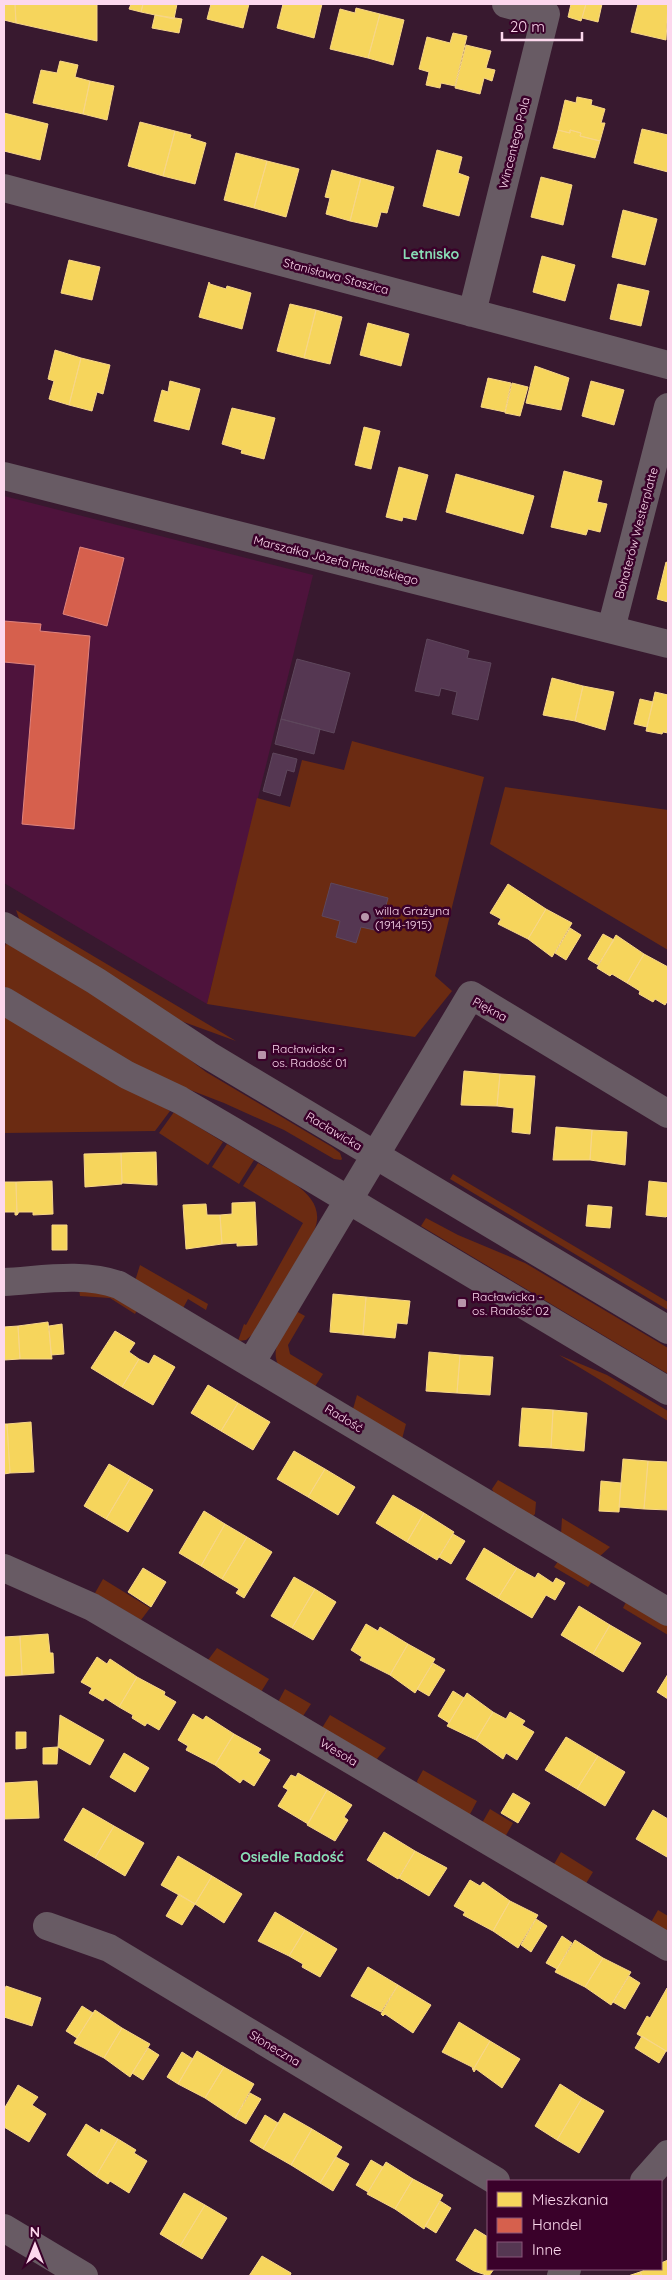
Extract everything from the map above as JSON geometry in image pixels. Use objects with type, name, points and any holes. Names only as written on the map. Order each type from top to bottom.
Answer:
[{"type":"street","name":"Wincentego Pola","points":[[472,313],[546,14],[506,4]]},
{"type":"street","name":"Stanisława Staszica","points":[[4,188],[668,365]]},
{"type":"street","name":"Bohaterów Westerplatte","points":[[611,629],[668,407]]},
{"type":"street","name":"Marszałka Józefa Piłsudskiego","points":[[4,476],[668,644]]},
{"type":"street","name":"Racławicka","points":[[4,926],[96,981],[208,1055],[668,1330]]},
{"type":"street","name":"Piękna","points":[[375,1155],[471,995],[668,1114]]},
{"type":"street","points":[[4,1001],[127,1074],[180,1100],[668,1390]]},
{"type":"street","points":[[251,1363],[375,1155]]},
{"type":"street","name":"Radość","points":[[4,1282],[70,1278],[98,1279],[119,1285],[668,1612]]},
{"type":"street","name":"Wesoła","points":[[4,1568],[92,1607],[668,1947]]},
{"type":"street","name":"Słoneczna","points":[[47,1926],[109,1948],[494,2180]]},
{"type":"street","points":[[645,2180],[668,2154]]},
{"type":"street","points":[[4,2228],[84,2276]]},
{"type":"shaded area","points":[[4,496],[313,575],[207,1004],[4,883]]},
{"type":"shaded area","points":[[352,741],[484,777],[435,976],[452,991],[415,1037],[207,1004],[257,798],[290,807],[302,760],[344,770]]},
{"type":"shaded area","points":[[505,787],[668,810],[668,950],[490,844]]},
{"type":"shaded area","points":[[16,910],[236,1041],[170,1017],[21,924]]},
{"type":"shaded area","points":[[6,943],[109,998],[206,1072],[332,1147],[340,1153],[342,1159],[334,1159],[284,1130],[224,1103],[115,1061],[4,994],[4,951]]},
{"type":"shaded area","points":[[4,1012],[170,1111],[155,1131],[4,1133]]},
{"type":"shaded area","points":[[174,1112],[223,1142],[208,1165],[159,1133]]},
{"type":"shaded area","points":[[227,1144],[254,1160],[239,1184],[212,1167]]},
{"type":"shaded area","points":[[258,1163],[290,1181],[310,1197],[315,1207],[317,1218],[314,1231],[254,1333],[246,1340],[238,1341],[244,1324],[246,1325],[303,1223],[243,1186]]},
{"type":"shaded area","points":[[453,1174],[668,1302],[668,1310],[450,1179]]},
{"type":"shaded area","points":[[426,1218],[458,1235],[525,1263],[668,1348],[668,1374],[421,1226]]},
{"type":"shaded area","points":[[140,1265],[208,1304],[206,1310],[188,1299],[182,1310],[135,1281]]},
{"type":"shaded area","points":[[79,1289],[105,1291],[137,1310],[135,1314],[110,1298],[80,1296]]},
{"type":"shaded area","points":[[296,1311],[305,1316],[288,1345],[290,1354],[323,1374],[314,1388],[278,1364],[276,1357],[281,1336]]},
{"type":"shaded area","points":[[559,1355],[607,1375],[668,1411],[668,1421]]},
{"type":"shaded area","points":[[357,1395],[406,1424],[402,1439],[353,1409]]},
{"type":"shaded area","points":[[498,1480],[536,1502],[535,1514],[532,1517],[495,1495],[492,1489]]},
{"type":"shaded area","points":[[562,1518],[610,1547],[599,1557],[561,1534]]},
{"type":"shaded area","points":[[559,1560],[593,1580],[588,1587],[554,1567]]},
{"type":"shaded area","points":[[103,1579],[150,1608],[141,1620],[95,1593]]},
{"type":"shaded area","points":[[627,1600],[668,1625],[668,1635],[623,1608]]},
{"type":"shaded area","points":[[217,1648],[269,1679],[261,1692],[208,1660]]},
{"type":"shaded area","points":[[285,1689],[311,1704],[303,1716],[278,1702]]},
{"type":"shaded area","points":[[330,1715],[386,1748],[376,1760],[322,1728]]},
{"type":"shaded area","points":[[423,1770],[477,1801],[469,1816],[418,1785],[417,1781]]},
{"type":"shaded area","points":[[490,1809],[513,1823],[505,1837],[482,1823]]},
{"type":"shaded area","points":[[561,1852],[593,1872],[585,1885],[553,1866]]},
{"type":"shaded area","points":[[658,1910],[668,1916],[668,1934],[650,1924]]},
{"type":"building: Mieszkania","points":[[4,4],[15,4],[16,23],[4,20]]},
{"type":"building: Mieszkania","points":[[15,4],[97,4],[97,41],[16,23]]},
{"type":"building: Mieszkania","points":[[131,4],[143,4],[141,12],[129,9]]},
{"type":"building: Mieszkania","points":[[143,4],[177,4],[174,19],[141,12]]},
{"type":"building: Mieszkania","points":[[211,4],[249,4],[243,28],[207,19]]},
{"type":"building: Mieszkania","points":[[283,4],[322,4],[314,38],[277,28]]},
{"type":"building: Mieszkania","points":[[571,4],[586,4],[581,21],[568,17]]},
{"type":"building: Mieszkania","points":[[586,4],[602,4],[598,22],[582,18]]},
{"type":"building: Mieszkania","points":[[638,4],[668,4],[666,40],[631,32]]},
{"type":"building: Mieszkania","points":[[356,8],[380,14],[368,58],[330,49],[340,9],[355,13]]},
{"type":"building: Mieszkania","points":[[380,14],[404,20],[393,65],[368,58]]},
{"type":"building: Mieszkania","points":[[155,15],[182,19],[179,33],[152,28]]},
{"type":"building: Mieszkania","points":[[453,33],[467,36],[455,86],[441,83],[440,88],[426,85],[429,72],[419,69],[427,37],[450,43]]},
{"type":"building: Mieszkania","points":[[466,45],[491,51],[486,68],[495,70],[492,81],[484,78],[480,94],[455,88]]},
{"type":"building: Mieszkania","points":[[60,61],[78,65],[75,77],[90,81],[83,114],[33,103],[41,70],[57,73]]},
{"type":"building: Mieszkania","points":[[90,81],[114,86],[107,120],[83,114]]},
{"type":"building: Mieszkania","points":[[577,97],[592,100],[591,105],[605,109],[601,123],[605,123],[600,141],[580,136],[581,133],[570,130],[570,133],[558,130],[565,100],[576,103]]},
{"type":"building: Mieszkania","points":[[4,113],[48,124],[40,160],[4,151]]},
{"type":"building: Mieszkania","points":[[140,122],[175,131],[163,176],[128,166]]},
{"type":"building: Mieszkania","points":[[642,129],[668,135],[668,172],[634,163]]},
{"type":"building: Mieszkania","points":[[558,130],[570,133],[570,130],[581,133],[580,136],[600,141],[595,158],[553,148]]},
{"type":"building: Mieszkania","points":[[175,131],[191,135],[190,138],[206,143],[195,184],[163,176]]},
{"type":"building: Mieszkania","points":[[437,150],[462,157],[458,173],[469,177],[459,216],[423,206]]},
{"type":"building: Mieszkania","points":[[236,153],[267,161],[254,208],[224,200]]},
{"type":"building: Mieszkania","points":[[267,161],[299,169],[286,217],[254,208]]},
{"type":"building: Mieszkania","points":[[332,170],[361,178],[350,221],[326,214],[330,198],[325,197]]},
{"type":"building: Mieszkania","points":[[541,177],[572,185],[563,225],[531,217]]},
{"type":"building: Mieszkania","points":[[361,178],[394,187],[387,213],[381,212],[377,227],[350,221]]},
{"type":"building: Mieszkania","points":[[623,210],[657,219],[645,265],[612,257]]},
{"type":"building: Mieszkania","points":[[542,256],[575,265],[565,301],[533,292]]},
{"type":"building: Mieszkania","points":[[69,260],[100,267],[92,300],[61,293]]},
{"type":"building: Mieszkania","points":[[209,282],[226,289],[227,286],[251,293],[242,329],[199,317]]},
{"type":"building: Mieszkania","points":[[618,284],[649,291],[641,326],[610,319]]},
{"type":"building: Mieszkania","points":[[290,304],[316,310],[304,358],[277,351]]},
{"type":"building: Mieszkania","points":[[316,310],[342,317],[330,364],[304,358]]},
{"type":"building: Mieszkania","points":[[368,323],[409,334],[401,366],[360,355]]},
{"type":"building: Mieszkania","points":[[55,350],[81,358],[69,405],[49,399],[54,381],[48,379]]},
{"type":"building: Mieszkania","points":[[81,358],[110,365],[103,394],[97,392],[92,411],[69,405]]},
{"type":"building: Mieszkania","points":[[535,366],[569,378],[561,410],[526,403]]},
{"type":"building: Mieszkania","points":[[488,378],[511,383],[505,412],[481,407]]},
{"type":"building: Mieszkania","points":[[170,381],[200,389],[189,430],[154,421],[162,390],[168,392]]},
{"type":"building: Mieszkania","points":[[591,381],[624,390],[614,425],[582,416]]},
{"type":"building: Mieszkania","points":[[512,383],[528,387],[520,416],[505,413]]},
{"type":"building: Mieszkania","points":[[232,408],[275,418],[264,459],[241,453],[242,450],[222,444]]},
{"type":"building: Mieszkania","points":[[364,427],[380,431],[371,469],[355,465]]},
{"type":"building: Mieszkania","points":[[399,467],[428,475],[416,520],[403,517],[402,521],[386,517]]},
{"type":"building: Mieszkania","points":[[564,471],[602,481],[597,502],[607,504],[600,532],[588,529],[586,535],[551,527]]},
{"type":"building: Mieszkania","points":[[456,474],[534,496],[523,534],[446,512]]},
{"type":"building: Mieszkania","points":[[666,562],[668,563],[668,602],[657,599]]},
{"type":"building: Mieszkania","points":[[552,678],[583,686],[575,721],[543,715]]},
{"type":"building: Mieszkania","points":[[583,686],[614,692],[605,730],[575,721]]},
{"type":"building: Mieszkania","points":[[655,692],[668,695],[668,733],[663,732],[662,734],[646,731]]},
{"type":"building: Mieszkania","points":[[640,699],[653,702],[647,727],[634,724]]},
{"type":"building: Mieszkania","points":[[508,884],[546,909],[528,939],[498,924],[501,919],[490,913]]},
{"type":"building: Mieszkania","points":[[546,909],[572,923],[552,957],[528,939]]},
{"type":"building: Mieszkania","points":[[570,928],[581,935],[566,960],[555,953]]},
{"type":"building: Mieszkania","points":[[603,934],[614,940],[598,965],[588,959]]},
{"type":"building: Mieszkania","points":[[616,935],[644,954],[627,983],[597,968]]},
{"type":"building: Mieszkania","points":[[644,954],[668,967],[668,1000],[665,1005],[655,999],[653,1002],[639,994],[640,991],[627,983]]},
{"type":"building: Mieszkania","points":[[464,1071],[500,1074],[497,1106],[461,1105]]},
{"type":"building: Mieszkania","points":[[500,1074],[535,1076],[530,1134],[512,1132],[514,1108],[497,1106]]},
{"type":"building: Mieszkania","points":[[556,1127],[592,1130],[590,1160],[553,1160]]},
{"type":"building: Mieszkania","points":[[592,1130],[627,1132],[625,1165],[590,1160]]},
{"type":"building: Mieszkania","points":[[156,1152],[157,1185],[122,1183],[121,1153]]},
{"type":"building: Mieszkania","points":[[121,1153],[122,1184],[85,1187],[84,1154]]},
{"type":"building: Mieszkania","points":[[52,1181],[53,1214],[33,1215],[33,1212],[19,1212],[17,1215],[16,1182]]},
{"type":"building: Mieszkania","points":[[649,1181],[668,1183],[668,1215],[666,1217],[646,1215]]},
{"type":"building: Mieszkania","points":[[4,1182],[16,1182],[17,1215],[15,1215],[15,1212],[4,1212]]},
{"type":"building: Mieszkania","points":[[255,1202],[257,1245],[237,1246],[237,1243],[222,1244],[220,1215],[232,1214],[232,1203]]},
{"type":"building: Mieszkania","points":[[206,1204],[207,1215],[220,1215],[222,1244],[186,1249],[183,1205]]},
{"type":"building: Mieszkania","points":[[588,1205],[612,1207],[610,1228],[586,1226]]},
{"type":"building: Mieszkania","points":[[52,1225],[67,1225],[67,1250],[52,1250]]},
{"type":"building: Mieszkania","points":[[333,1294],[366,1297],[363,1335],[330,1332]]},
{"type":"building: Mieszkania","points":[[366,1297],[410,1301],[407,1324],[397,1323],[395,1338],[363,1335]]},
{"type":"building: Mieszkania","points":[[48,1322],[52,1359],[20,1359],[18,1326]]},
{"type":"building: Mieszkania","points":[[62,1324],[64,1354],[51,1355],[49,1326]]},
{"type":"building: Mieszkania","points":[[18,1326],[20,1359],[4,1360],[4,1327]]},
{"type":"building: Mieszkania","points":[[115,1331],[135,1343],[129,1352],[139,1359],[122,1387],[91,1368]]},
{"type":"building: Mieszkania","points":[[429,1352],[460,1355],[457,1393],[426,1391]]},
{"type":"building: Mieszkania","points":[[154,1355],[175,1367],[153,1405],[122,1387],[139,1359],[149,1364]]},
{"type":"building: Mieszkania","points":[[460,1355],[493,1357],[490,1395],[457,1393]]},
{"type":"building: Mieszkania","points":[[208,1385],[238,1403],[221,1431],[191,1413]]},
{"type":"building: Mieszkania","points":[[238,1403],[270,1422],[253,1450],[221,1431]]},
{"type":"building: Mieszkania","points":[[522,1408],[553,1410],[551,1448],[519,1446]]},
{"type":"building: Mieszkania","points":[[553,1410],[587,1413],[584,1451],[551,1448]]},
{"type":"building: Mieszkania","points":[[31,1422],[34,1472],[10,1473],[7,1424]]},
{"type":"building: Mieszkania","points":[[4,1424],[7,1424],[10,1473],[4,1474]]},
{"type":"building: Mieszkania","points":[[294,1451],[325,1469],[308,1497],[277,1479]]},
{"type":"building: Mieszkania","points":[[623,1459],[648,1461],[644,1509],[619,1507]]},
{"type":"building: Mieszkania","points":[[648,1461],[668,1462],[668,1510],[644,1509]]},
{"type":"building: Mieszkania","points":[[109,1464],[131,1477],[106,1519],[84,1506]]},
{"type":"building: Mieszkania","points":[[325,1469],[355,1487],[338,1515],[308,1497]]},
{"type":"building: Mieszkania","points":[[131,1477],[153,1490],[128,1532],[106,1519]]},
{"type":"building: Mieszkania","points":[[601,1481],[621,1483],[619,1512],[599,1511]]},
{"type":"building: Mieszkania","points":[[393,1495],[424,1513],[407,1542],[376,1523]]},
{"type":"building: Mieszkania","points":[[204,1511],[225,1524],[201,1566],[179,1553]]},
{"type":"building: Mieszkania","points":[[424,1513],[454,1532],[437,1560],[407,1542]]},
{"type":"building: Mieszkania","points":[[225,1524],[247,1537],[222,1579],[201,1566]]},
{"type":"building: Mieszkania","points":[[453,1534],[465,1541],[451,1564],[439,1557]]},
{"type":"building: Mieszkania","points":[[247,1537],[272,1552],[244,1598],[236,1593],[239,1589],[222,1579]]},
{"type":"building: Mieszkania","points":[[484,1548],[517,1568],[498,1598],[466,1579]]},
{"type":"building: Mieszkania","points":[[143,1568],[166,1582],[151,1607],[128,1592]]},
{"type":"building: Mieszkania","points":[[517,1568],[535,1578],[538,1573],[553,1583],[556,1578],[565,1583],[555,1600],[546,1595],[532,1618],[498,1598]]},
{"type":"building: Mieszkania","points":[[294,1577],[315,1589],[292,1628],[271,1616]]},
{"type":"building: Mieszkania","points":[[315,1589],[336,1602],[313,1640],[292,1628]]},
{"type":"building: Mieszkania","points":[[579,1606],[610,1625],[593,1654],[561,1635]]},
{"type":"building: Mieszkania","points":[[366,1624],[378,1631],[380,1627],[408,1644],[390,1675],[360,1660],[362,1657],[351,1650]]},
{"type":"building: Mieszkania","points":[[610,1625],[641,1643],[623,1672],[593,1654]]},
{"type":"building: Mieszkania","points":[[48,1634],[50,1653],[53,1653],[54,1673],[22,1675],[20,1636]]},
{"type":"building: Mieszkania","points":[[20,1636],[22,1675],[4,1676],[4,1637]]},
{"type":"building: Mieszkania","points":[[408,1644],[435,1659],[415,1693],[390,1675]]},
{"type":"building: Mieszkania","points":[[97,1657],[107,1664],[110,1659],[137,1677],[119,1707],[105,1698],[103,1701],[89,1693],[92,1688],[81,1682]]},
{"type":"building: Mieszkania","points":[[433,1663],[445,1670],[429,1696],[417,1689]]},
{"type":"building: Mieszkania","points":[[668,1674],[668,1699],[657,1692]]},
{"type":"building: Mieszkania","points":[[137,1677],[165,1692],[164,1695],[176,1702],[159,1730],[147,1723],[145,1726],[132,1718],[133,1715],[119,1707]]},
{"type":"building: Mieszkania","points":[[453,1691],[464,1698],[449,1723],[438,1716]]},
{"type":"building: Mieszkania","points":[[467,1693],[493,1712],[476,1740],[447,1726]]},
{"type":"building: Mieszkania","points":[[493,1712],[506,1719],[510,1712],[525,1721],[522,1725],[534,1732],[517,1760],[506,1753],[503,1759],[476,1740]]},
{"type":"building: Mieszkania","points":[[193,1714],[203,1720],[206,1716],[234,1734],[215,1765],[186,1750],[188,1746],[178,1740]]},
{"type":"building: Mieszkania","points":[[60,1715],[104,1740],[90,1765],[58,1747]]},
{"type":"building: Mieszkania","points":[[16,1732],[26,1732],[26,1748],[16,1749]]},
{"type":"building: Mieszkania","points":[[234,1734],[261,1749],[258,1753],[270,1760],[254,1786],[243,1779],[240,1783],[215,1765]]},
{"type":"building: Mieszkania","points":[[566,1737],[598,1756],[577,1789],[545,1770]]},
{"type":"building: Mieszkania","points":[[58,1747],[57,1764],[43,1764],[43,1748]]},
{"type":"building: Mieszkania","points":[[124,1753],[149,1768],[135,1792],[110,1777]]},
{"type":"building: Mieszkania","points":[[598,1756],[625,1772],[605,1806],[577,1789]]},
{"type":"building: Mieszkania","points":[[298,1773],[327,1790],[308,1824],[278,1806],[288,1790],[283,1787],[291,1775],[296,1777]]},
{"type":"building: Mieszkania","points":[[37,1781],[39,1818],[4,1819],[4,1783]]},
{"type":"building: Mieszkania","points":[[327,1790],[352,1805],[344,1817],[348,1820],[335,1841],[307,1825]]},
{"type":"building: Mieszkania","points":[[513,1793],[530,1803],[518,1823],[501,1813]]},
{"type":"building: Mieszkania","points":[[83,1808],[114,1826],[95,1858],[64,1840]]},
{"type":"building: Mieszkania","points":[[653,1810],[668,1819],[667,1857],[636,1839]]},
{"type":"building: Mieszkania","points":[[114,1826],[144,1843],[125,1876],[95,1858]]},
{"type":"building: Mieszkania","points":[[384,1832],[415,1851],[398,1879],[367,1860]]},
{"type":"building: Mieszkania","points":[[415,1851],[447,1868],[429,1896],[399,1878]]},
{"type":"building: Mieszkania","points":[[178,1856],[212,1876],[195,1904],[161,1885]]},
{"type":"building: Mieszkania","points":[[212,1876],[242,1894],[224,1923],[195,1904]]},
{"type":"building: Mieszkania","points":[[470,1880],[480,1886],[483,1882],[510,1901],[493,1931],[463,1915],[465,1912],[454,1906]]},
{"type":"building: Mieszkania","points":[[179,1894],[195,1904],[182,1925],[166,1916]]},
{"type":"building: Mieszkania","points":[[510,1901],[538,1915],[518,1948],[493,1931]]},
{"type":"building: Mieszkania","points":[[275,1912],[305,1930],[289,1956],[258,1941]]},
{"type":"building: Mieszkania","points":[[536,1919],[547,1926],[531,1952],[521,1945]]},
{"type":"building: Mieszkania","points":[[305,1930],[337,1949],[320,1977],[302,1967],[303,1964],[289,1956]]},
{"type":"building: Mieszkania","points":[[562,1936],[572,1943],[557,1969],[546,1963]]},
{"type":"building: Mieszkania","points":[[575,1940],[603,1958],[585,1987],[555,1972]]},
{"type":"building: Mieszkania","points":[[603,1958],[631,1972],[611,2005],[585,1987]]},
{"type":"building: Mieszkania","points":[[368,1967],[398,1985],[381,2012],[351,1996]]},
{"type":"building: Mieszkania","points":[[629,1976],[640,1983],[625,2009],[613,2002]]},
{"type":"building: Mieszkania","points":[[398,1985],[431,2005],[413,2033],[385,2014],[383,2016],[381,2014]]},
{"type":"building: Mieszkania","points":[[6,1986],[41,1998],[32,2026],[4,2017]]},
{"type":"building: Mieszkania","points":[[667,1988],[668,2052],[637,2034],[647,2016],[650,2018]]},
{"type":"building: Mieszkania","points":[[82,2006],[93,2013],[77,2038],[66,2031]]},
{"type":"building: Mieszkania","points":[[95,2010],[122,2028],[104,2058],[74,2043]]},
{"type":"building: Mieszkania","points":[[459,2022],[490,2041],[473,2070],[472,2067],[442,2052]]},
{"type":"building: Mieszkania","points":[[122,2028],[150,2044],[130,2077],[104,2058]]},
{"type":"building: Mieszkania","points":[[642,2036],[666,2051],[659,2063],[635,2048]]},
{"type":"building: Mieszkania","points":[[490,2041],[520,2059],[502,2088],[476,2069],[474,2072],[473,2070]]},
{"type":"building: Mieszkania","points":[[148,2048],[159,2055],[143,2080],[132,2073]]},
{"type":"building: Mieszkania","points":[[197,2051],[224,2067],[205,2098],[178,2084]]},
{"type":"building: Mieszkania","points":[[182,2052],[193,2059],[178,2084],[167,2077]]},
{"type":"building: Mieszkania","points":[[224,2067],[254,2084],[235,2118],[205,2098]]},
{"type":"building: Mieszkania","points":[[560,2084],[582,2098],[557,2140],[535,2126]]},
{"type":"building: Mieszkania","points":[[18,2085],[38,2097],[32,2105],[46,2114],[29,2142],[4,2127],[4,2109]]},
{"type":"building: Mieszkania","points":[[250,2093],[261,2099],[246,2124],[235,2118]]},
{"type":"building: Mieszkania","points":[[582,2098],[604,2111],[579,2153],[557,2140]]},
{"type":"building: Mieszkania","points":[[284,2113],[312,2129],[291,2165],[263,2149]]},
{"type":"building: Mieszkania","points":[[265,2115],[278,2123],[263,2149],[250,2141]]},
{"type":"building: Mieszkania","points":[[86,2124],[100,2133],[101,2129],[118,2139],[96,2176],[67,2155]]},
{"type":"building: Mieszkania","points":[[312,2129],[342,2147],[320,2183],[291,2165]]},
{"type":"building: Mieszkania","points":[[118,2139],[136,2150],[134,2153],[147,2161],[129,2193],[110,2181],[108,2184],[96,2176]]},
{"type":"building: Mieszkania","points":[[336,2157],[349,2164],[333,2191],[320,2183]]},
{"type":"building: Mieszkania","points":[[371,2160],[383,2167],[368,2192],[356,2185]]},
{"type":"building: Mieszkania","points":[[386,2162],[413,2179],[395,2209],[367,2194]]},
{"type":"building: Mieszkania","points":[[413,2179],[443,2195],[424,2229],[395,2209]]},
{"type":"building: Mieszkania","points":[[184,2193],[205,2205],[180,2246],[160,2234]]},
{"type":"building: Mieszkania","points":[[440,2201],[451,2208],[436,2233],[425,2226]]},
{"type":"building: Mieszkania","points":[[205,2205],[227,2218],[202,2259],[180,2246]]},
{"type":"building: Mieszkania","points":[[475,2229],[487,2236],[487,2270],[493,2270],[489,2276],[474,2271],[456,2260]]},
{"type":"building: Mieszkania","points":[[262,2256],[291,2273],[290,2276],[249,2276]]},
{"type":"building: Mieszkania","points":[[668,2260],[668,2276],[642,2276],[640,2272],[645,2270],[662,2270],[662,2263]]},
{"type":"building: Mieszkania","points":[[640,2272],[642,2276],[628,2276]]},
{"type":"building: Handel","points":[[80,547],[124,558],[107,626],[63,614]]},
{"type":"building: Handel","points":[[4,621],[41,624],[40,631],[90,636],[74,829],[22,824],[35,665],[4,662]]},
{"type":"building: Inne","points":[[427,639],[469,651],[467,658],[491,663],[478,720],[452,714],[457,692],[441,688],[439,696],[415,691]]},
{"type":"building: Inne","points":[[297,659],[350,673],[334,733],[281,719]]},
{"type":"building: Inne","points":[[281,719],[320,729],[314,754],[275,744]]},
{"type":"building: Inne","points":[[273,753],[297,759],[294,772],[287,770],[280,796],[263,791]]},
{"type":"building: Inne","points":[[331,883],[388,898],[379,931],[361,927],[356,943],[336,937],[340,921],[322,916]]},
{"type":"place","name":"willa Grażyna (1914-1915)","points":[[365,917]]},
{"type":"place","name":"Racławicka - os. Radość 01","points":[[262,1055]]},
{"type":"place","name":"Racławicka - os. Radość 02","points":[[462,1303]]},
{"type":"district","name":"Letnisko","points":[[431,254]]},
{"type":"district","name":"Osiedle Radość","points":[[292,1857]]}]
